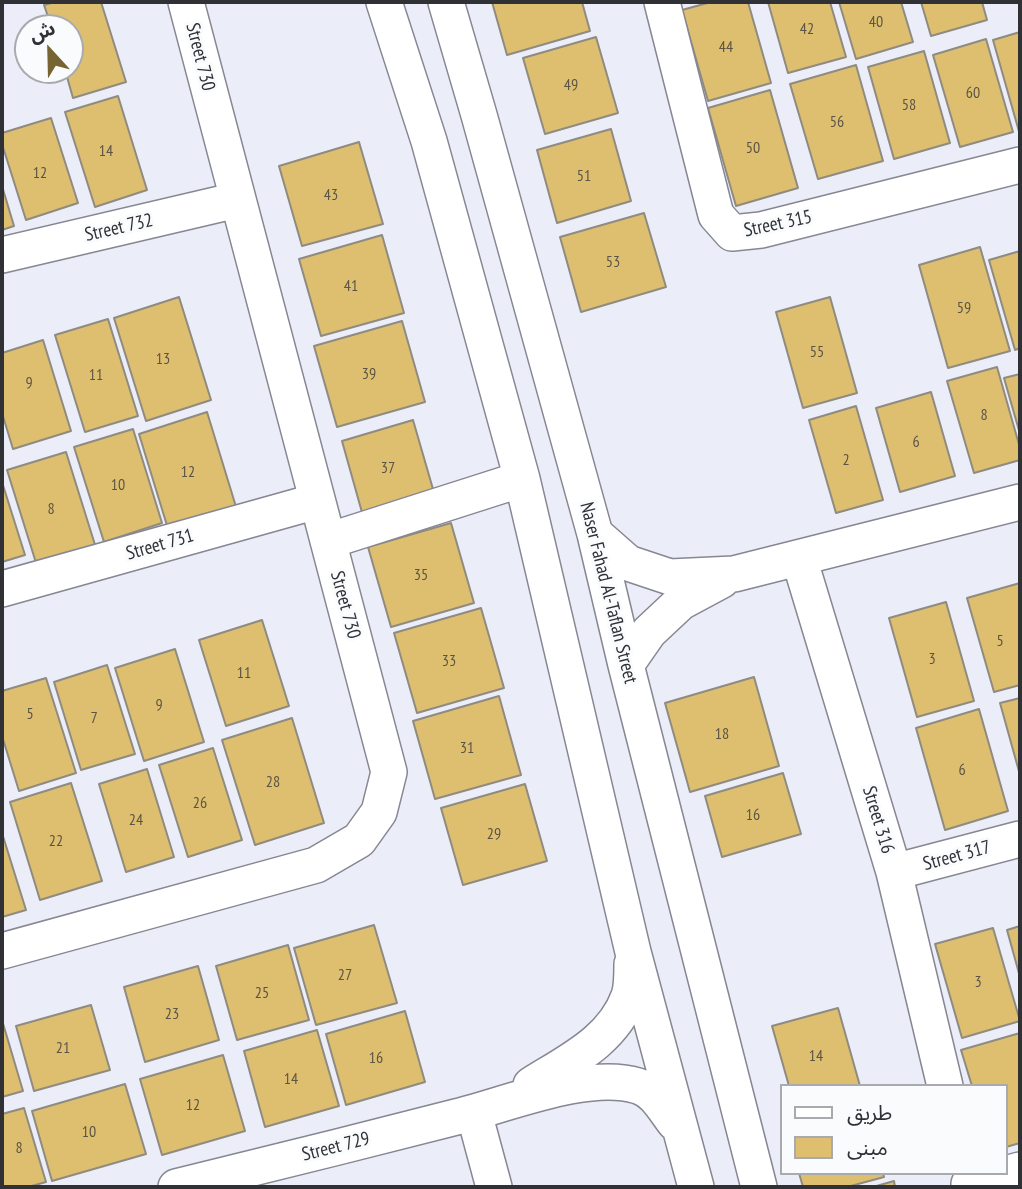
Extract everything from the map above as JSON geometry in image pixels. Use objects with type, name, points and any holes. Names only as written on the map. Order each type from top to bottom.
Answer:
[{"type":"street","name":"Street 730","points":[[2,951],[316,865],[359,840],[379,812],[389,772],[186,2]]},
{"type":"street","points":[[384,2],[429,141],[522,479],[633,952],[696,1187]]},
{"type":"street","name":"Naser Fahad Al-Taflan Street","points":[[446,2],[595,534],[759,1187]]},
{"type":"street","name":"Street 315","points":[[662,2],[716,215],[732,233],[761,230],[1020,165]]},
{"type":"street","name":"Street 732","points":[[2,256],[237,200]]},
{"type":"street","points":[[328,541],[522,479]]},
{"type":"street","name":"Street 731","points":[[2,589],[317,501]]},
{"type":"street","points":[[595,534],[628,563],[670,577],[734,574],[1020,502]]},
{"type":"street","name":"Street 316","points":[[799,558],[894,872],[945,1084]]},
{"type":"street","points":[[626,665],[649,632],[681,601],[734,574]]},
{"type":"street","name":"Street 317","points":[[894,872],[1020,839]]},
{"type":"street","name":"Street 729","points":[[484,1110],[592,1047],[618,1022],[630,994],[633,952]]},
{"type":"street","name":"Street 729","points":[[176,1187],[484,1110],[575,1084],[606,1082],[637,1085],[652,1093],[680,1130]]},
{"type":"street","points":[[484,1110],[494,1187]]},
{"type":"street","points":[[968,1181],[996,1175]]},
{"type":"building","points":[[55,2],[101,2],[126,82],[73,98],[69,84],[84,84],[84,14],[47,14],[44,5]]},
{"type":"building","points":[[492,2],[582,2],[590,31],[507,55]]},
{"type":"building","points":[[711,2],[748,2],[771,83],[708,101],[682,10]]},
{"type":"building","points":[[768,2],[830,2],[846,57],[788,73]]},
{"type":"building","points":[[839,2],[901,2],[913,42],[856,59]]},
{"type":"building","points":[[921,2],[982,2],[987,20],[931,36]]},
{"type":"building","points":[[1020,32],[1020,135],[993,40]]},
{"type":"building","points":[[596,37],[618,113],[545,134],[523,58]]},
{"type":"building","points":[[986,39],[1013,132],[960,147],[933,55]]},
{"type":"building","points":[[924,51],[950,143],[894,159],[868,67]]},
{"type":"building","points":[[856,65],[883,161],[818,179],[790,84]]},
{"type":"building","points":[[770,90],[798,188],[736,206],[708,108]]},
{"type":"building","points":[[118,96],[147,190],[95,207],[65,112]]},
{"type":"building","points":[[51,118],[78,203],[26,220],[2,144],[2,133]]},
{"type":"building","points":[[611,129],[631,201],[557,223],[537,150]]},
{"type":"building","points":[[359,142],[383,224],[302,246],[279,166]]},
{"type":"building","points":[[2,186],[14,226],[2,230]]},
{"type":"building","points":[[644,213],[666,287],[581,312],[560,237]]},
{"type":"building","points":[[382,235],[404,313],[321,336],[299,259]]},
{"type":"building","points":[[980,247],[1010,351],[948,368],[919,265]]},
{"type":"building","points":[[1020,251],[1020,348],[1015,350],[989,260]]},
{"type":"building","points":[[179,297],[211,400],[146,421],[114,318]]},
{"type":"building","points":[[830,297],[857,393],[803,408],[776,312]]},
{"type":"building","points":[[108,319],[138,416],[85,432],[55,335]]},
{"type":"building","points":[[402,321],[425,402],[337,427],[314,346]]},
{"type":"building","points":[[43,340],[71,431],[13,449],[2,413],[2,353]]},
{"type":"building","points":[[997,367],[1020,448],[1020,460],[974,473],[947,381]]},
{"type":"building","points":[[1020,374],[1020,434],[1004,378]]},
{"type":"building","points":[[931,392],[955,476],[900,492],[876,408]]},
{"type":"building","points":[[856,406],[883,500],[836,513],[809,420]]},
{"type":"building","points":[[207,412],[237,510],[169,532],[139,434]]},
{"type":"building","points":[[413,420],[435,496],[363,516],[342,441]]},
{"type":"building","points":[[133,429],[162,523],[104,542],[74,447]]},
{"type":"building","points":[[66,452],[96,548],[37,566],[7,470]]},
{"type":"building","points":[[2,482],[25,555],[2,562]]},
{"type":"building","points":[[451,523],[474,603],[391,627],[368,547]]},
{"type":"building","points":[[1020,583],[1020,685],[994,692],[967,598]]},
{"type":"building","points":[[946,602],[974,701],[917,717],[889,618]]},
{"type":"building","points":[[481,608],[504,688],[417,713],[394,633]]},
{"type":"building","points":[[262,620],[289,706],[226,726],[199,640]]},
{"type":"building","points":[[175,649],[204,742],[144,761],[115,668]]},
{"type":"building","points":[[107,665],[135,754],[81,770],[54,682]]},
{"type":"building","points":[[754,677],[779,766],[690,792],[665,703]]},
{"type":"building","points":[[46,678],[76,773],[19,791],[2,736],[2,691]]},
{"type":"building","points":[[499,696],[521,775],[435,799],[413,721]]},
{"type":"building","points":[[1020,698],[1020,775],[1000,703]]},
{"type":"building","points":[[979,709],[1008,811],[945,830],[916,728]]},
{"type":"building","points":[[292,718],[324,823],[255,845],[222,740]]},
{"type":"building","points":[[213,748],[242,840],[188,857],[159,765]]},
{"type":"building","points":[[147,769],[174,857],[126,872],[99,784]]},
{"type":"building","points":[[783,773],[801,834],[722,857],[705,796]]},
{"type":"building","points":[[71,783],[102,881],[40,900],[10,802]]},
{"type":"building","points":[[525,784],[547,861],[463,885],[441,808]]},
{"type":"building","points":[[2,833],[26,910],[2,917]]},
{"type":"building","points":[[374,925],[397,1003],[316,1025],[294,948]]},
{"type":"building","points":[[1020,926],[1020,977],[1007,930]]},
{"type":"building","points":[[993,928],[1020,1021],[962,1038],[935,944]]},
{"type":"building","points":[[288,945],[309,1020],[237,1040],[216,966]]},
{"type":"building","points":[[198,966],[219,1040],[145,1062],[124,987]]},
{"type":"building","points":[[91,1005],[110,1070],[34,1091],[16,1026]]},
{"type":"building","points":[[838,1008],[859,1084],[788,1084],[772,1026]]},
{"type":"building","points":[[405,1011],[425,1082],[346,1105],[326,1034]]},
{"type":"building","points":[[2,1020],[23,1091],[2,1097]]},
{"type":"building","points":[[317,1030],[339,1106],[265,1127],[244,1051]]},
{"type":"building","points":[[1020,1033],[1020,1143],[1008,1146],[1008,1084],[971,1084],[961,1050]]},
{"type":"building","points":[[223,1055],[245,1131],[162,1155],[140,1079]]},
{"type":"building","points":[[125,1084],[146,1154],[52,1181],[32,1111]]},
{"type":"building","points":[[24,1108],[46,1182],[28,1187],[2,1187],[2,1114]]},
{"type":"building","points":[[800,1175],[884,1177],[847,1187],[803,1187]]},
{"type":"building","points":[[894,1181],[895,1187],[873,1187]]}]
